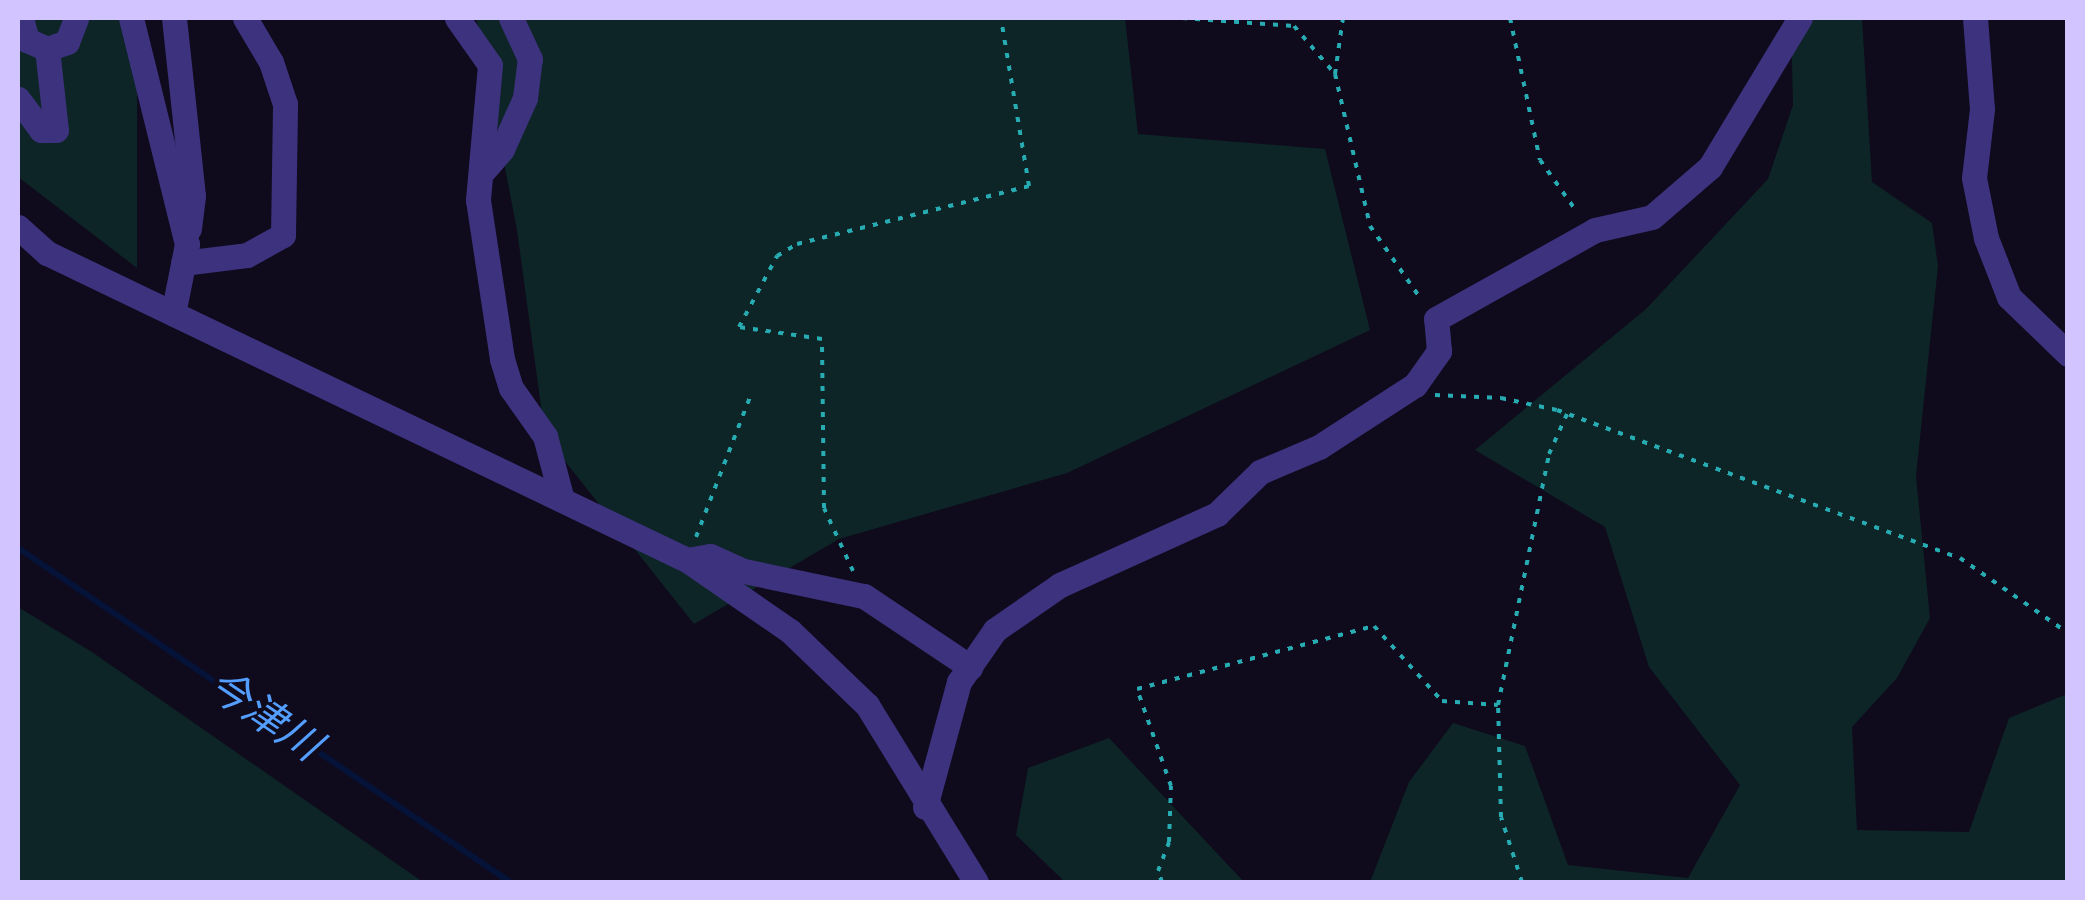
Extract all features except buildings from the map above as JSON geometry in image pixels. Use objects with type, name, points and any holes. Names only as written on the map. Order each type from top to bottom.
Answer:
[{"type":"street","points":[[21,18],[27,40],[47,49],[67,42],[76,18]]},
{"type":"street","points":[[132,18],[185,254]]},
{"type":"street","points":[[173,314],[193,196],[174,18]]},
{"type":"street","points":[[185,254],[246,254],[283,235],[285,104],[271,62],[246,18]]},
{"type":"street","points":[[457,18],[490,65],[484,170],[478,200],[502,359],[511,388],[545,436],[562,500]]},
{"type":"street","points":[[484,170],[502,149],[525,98],[530,59],[511,18]]},
{"type":"street","points":[[925,807],[959,682],[995,630],[1029,603],[1217,514],[1260,472],[1318,447],[1415,384],[1439,351],[1436,318],[1595,230],[1652,217],[1710,168],[1800,18]]},
{"type":"street","points":[[1975,18],[1982,109],[1974,178],[1986,238],[2009,297],[2068,354]]},
{"type":"street","points":[[18,99],[41,130],[56,130],[47,49]]},
{"type":"street","points":[[18,226],[47,253],[686,560],[790,631],[867,705],[925,807],[976,882]]},
{"type":"street","points":[[686,560],[710,556],[744,571],[864,596],[970,667]]},
{"type":"path","points":[[864,596],[824,508],[822,339],[739,327],[777,256],[797,244],[1028,186],[1001,18]]},
{"type":"path","points":[[1182,18],[1294,26],[1334,74]]},
{"type":"path","points":[[1343,18],[1334,74],[1370,226],[1436,318]]},
{"type":"path","points":[[1510,18],[1540,160],[1595,230]]},
{"type":"path","points":[[1415,384],[1445,400],[1501,398],[1567,414],[1960,558],[2068,633]]},
{"type":"path","points":[[686,560],[752,392]]},
{"type":"path","points":[[1522,882],[1501,817],[1498,705],[1549,454],[1567,414]]},
{"type":"path","points":[[1162,882],[1172,786],[1138,689],[1374,626],[1442,700],[1498,705]]},
{"type":"green space","points":[[18,18],[137,18],[137,268],[18,177]]},
{"type":"green space","points":[[476,18],[1125,18],[1138,134],[1325,149],[1370,330],[1067,473],[839,539],[694,624],[545,436],[517,230]]},
{"type":"green space","points":[[1791,18],[1862,18],[1872,182],[1932,223],[1938,266],[1916,476],[1930,618],[1897,678],[1852,727],[1857,830],[1969,832],[2009,718],[2067,694],[2067,882],[1370,882],[1409,782],[1453,723],[1525,746],[1568,865],[1688,878],[1740,785],[1649,667],[1605,527],[1475,450],[1646,309],[1768,179],[1793,105]]},
{"type":"green space","points":[[18,607],[92,652],[423,882],[18,882]]},
{"type":"green space","points":[[1109,738],[1244,882],[1065,882],[1016,835],[1028,768]]},
{"type":"waterway","name":"今津川","points":[[18,548],[510,882]]}]
